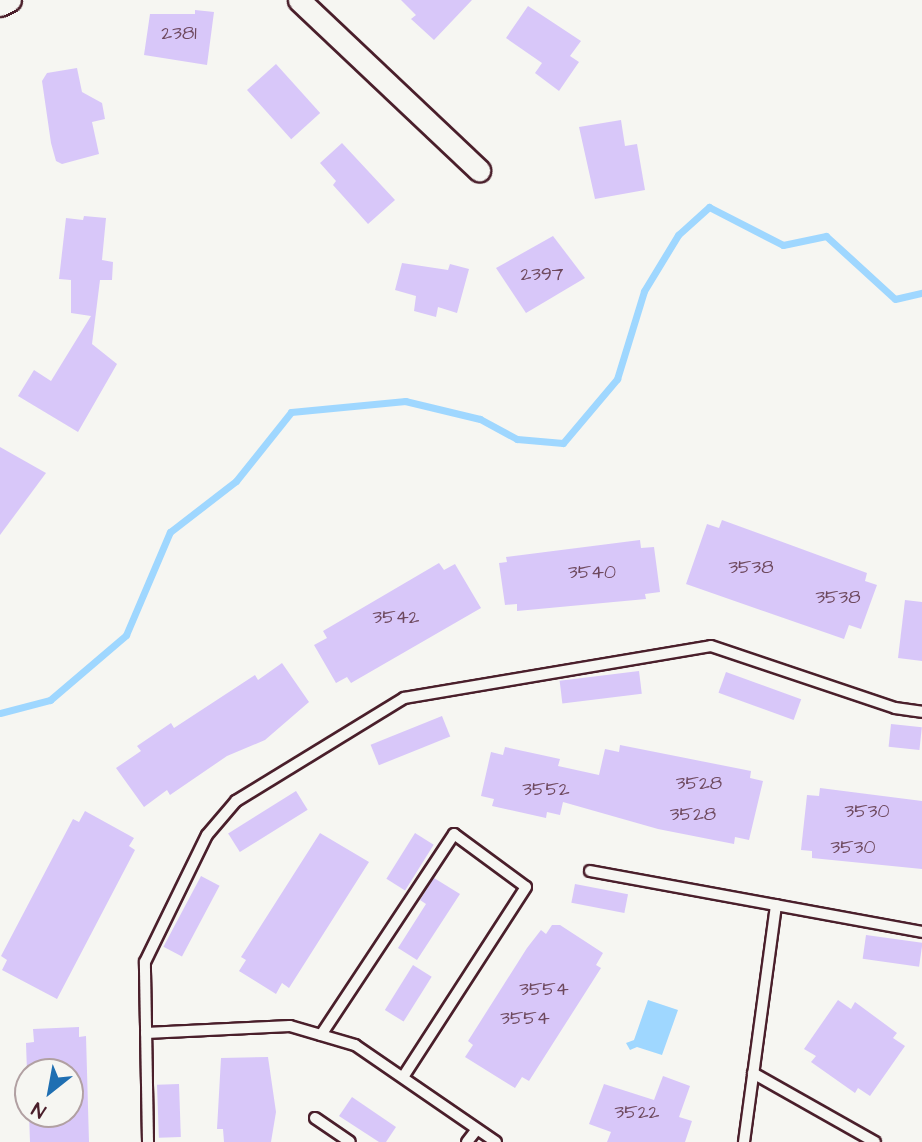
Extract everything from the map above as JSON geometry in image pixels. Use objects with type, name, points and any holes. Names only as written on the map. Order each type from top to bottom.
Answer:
[{"type":"street","points":[[0,5],[10,0]]},
{"type":"street","points":[[299,0],[479,170]]},
{"type":"lane","points":[[148,1142],[145,962],[207,835],[236,801],[404,698],[711,646],[895,708],[922,712]]},
{"type":"lane","points":[[321,1035],[454,834],[526,887],[403,1077]]},
{"type":"lane","points":[[590,871],[922,932]]},
{"type":"lane","points":[[744,1142],[776,905]]},
{"type":"lane","points":[[146,1033],[290,1026],[355,1045],[496,1142]]},
{"type":"lane","points":[[753,1073],[875,1142]]},
{"type":"lane","points":[[315,1118],[350,1142]]},
{"type":"lane","points":[[467,1142],[477,1129]]},
{"type":"water","points":[[648,1000],[678,1010],[662,1055],[637,1047],[630,1050],[626,1043],[634,1040]]},
{"type":"building","points":[[401,0],[472,0],[434,40],[411,19],[416,15]]},
{"type":"building","points":[[528,6],[581,41],[570,56],[579,62],[559,91],[535,73],[542,63],[506,38]]},
{"type":"building","points":[[195,10],[214,12],[207,65],[144,55],[150,14],[195,14]]},
{"type":"building","points":[[276,64],[320,113],[291,139],[247,90]]},
{"type":"building","points":[[77,68],[82,92],[102,103],[105,119],[92,122],[99,154],[62,164],[56,161],[51,143],[42,81],[47,73]]},
{"type":"building","points":[[621,120],[625,146],[637,144],[645,190],[595,199],[579,127]]},
{"type":"building","points":[[342,143],[395,200],[368,224],[333,185],[336,181],[320,163]]},
{"type":"building","points":[[84,216],[106,218],[102,260],[113,262],[112,280],[100,280],[92,344],[117,364],[78,432],[18,396],[34,370],[51,381],[91,316],[71,313],[71,280],[59,279],[66,218],[83,220]]},
{"type":"building","points":[[553,236],[585,278],[526,313],[496,268]]},
{"type":"building","points":[[402,263],[448,270],[450,264],[469,269],[457,313],[438,307],[436,317],[414,311],[416,296],[395,290]]},
{"type":"building","points":[[0,447],[46,473],[0,535]]},
{"type":"building","points":[[722,520],[867,573],[865,581],[877,585],[861,629],[849,625],[844,639],[686,584],[707,524],[719,528]]},
{"type":"building","points":[[640,540],[641,548],[654,547],[660,592],[645,594],[646,599],[517,611],[517,604],[505,605],[499,563],[507,562],[506,557]]},
{"type":"building","points":[[439,563],[444,570],[455,564],[481,608],[351,683],[347,677],[336,683],[314,645],[327,638],[323,631]]},
{"type":"building","points":[[905,600],[922,602],[922,661],[898,658]]},
{"type":"building","points":[[282,663],[309,702],[265,740],[227,756],[170,795],[167,790],[144,807],[116,768],[141,751],[137,746],[171,723],[174,728],[255,675],[258,680]]},
{"type":"building","points":[[639,671],[642,694],[562,704],[560,681]]},
{"type":"building","points":[[726,672],[801,699],[794,720],[718,693]]},
{"type":"building","points":[[442,716],[450,736],[379,765],[371,745]]},
{"type":"building","points":[[891,724],[922,727],[919,750],[889,747]]},
{"type":"building","points":[[620,745],[751,771],[750,778],[763,781],[749,840],[735,837],[734,844],[658,829],[563,802],[560,815],[547,812],[546,818],[492,806],[494,799],[481,796],[491,752],[503,755],[505,747],[560,759],[558,766],[599,775],[605,749],[619,752]]},
{"type":"building","points":[[820,788],[922,801],[922,869],[812,858],[812,851],[801,850],[807,795],[819,796]]},
{"type":"building","points":[[296,791],[308,810],[240,852],[228,833]]},
{"type":"building","points":[[85,811],[134,838],[129,846],[135,850],[57,999],[2,970],[7,960],[1,956],[73,819],[79,822]]},
{"type":"building","points":[[320,833],[369,862],[289,988],[282,983],[276,994],[239,971],[246,960],[241,957]]},
{"type":"building","points":[[415,833],[434,845],[405,890],[386,879]]},
{"type":"building","points":[[201,876],[220,886],[182,956],[163,947]]},
{"type":"building","points":[[434,878],[460,894],[417,960],[398,948],[426,904],[420,900]]},
{"type":"building","points":[[575,884],[628,894],[624,913],[571,903]]},
{"type":"building","points":[[552,925],[560,925],[603,953],[596,965],[601,968],[529,1081],[522,1077],[515,1088],[465,1057],[473,1045],[468,1041],[527,948],[541,930],[546,934]]},
{"type":"building","points":[[866,935],[922,943],[919,967],[863,959]]},
{"type":"building","points":[[413,965],[432,977],[404,1022],[385,1010]]},
{"type":"building","points":[[838,1000],[851,1009],[855,1002],[897,1033],[893,1038],[905,1046],[870,1096],[858,1088],[855,1093],[811,1062],[816,1056],[804,1049]]},
{"type":"building","points":[[79,1027],[79,1037],[86,1036],[89,1142],[30,1142],[30,1128],[84,1128],[84,1058],[27,1058],[26,1043],[34,1042],[33,1029]]},
{"type":"building","points":[[268,1057],[276,1112],[271,1142],[224,1142],[223,1129],[217,1129],[221,1058]]},
{"type":"building","points":[[663,1076],[690,1086],[679,1117],[692,1121],[685,1142],[607,1142],[611,1132],[589,1124],[604,1084],[654,1100]]},
{"type":"building","points":[[179,1084],[181,1137],[159,1138],[157,1085]]},
{"type":"building","points":[[352,1097],[396,1127],[386,1142],[379,1142],[339,1116]]},
{"type":"waterway","points":[[0,713],[50,700],[126,635],[170,532],[236,481],[291,412],[405,401],[480,419],[517,439],[563,443],[617,379],[644,291],[678,235],[709,207],[783,245],[826,236],[895,299],[922,293]]}]
